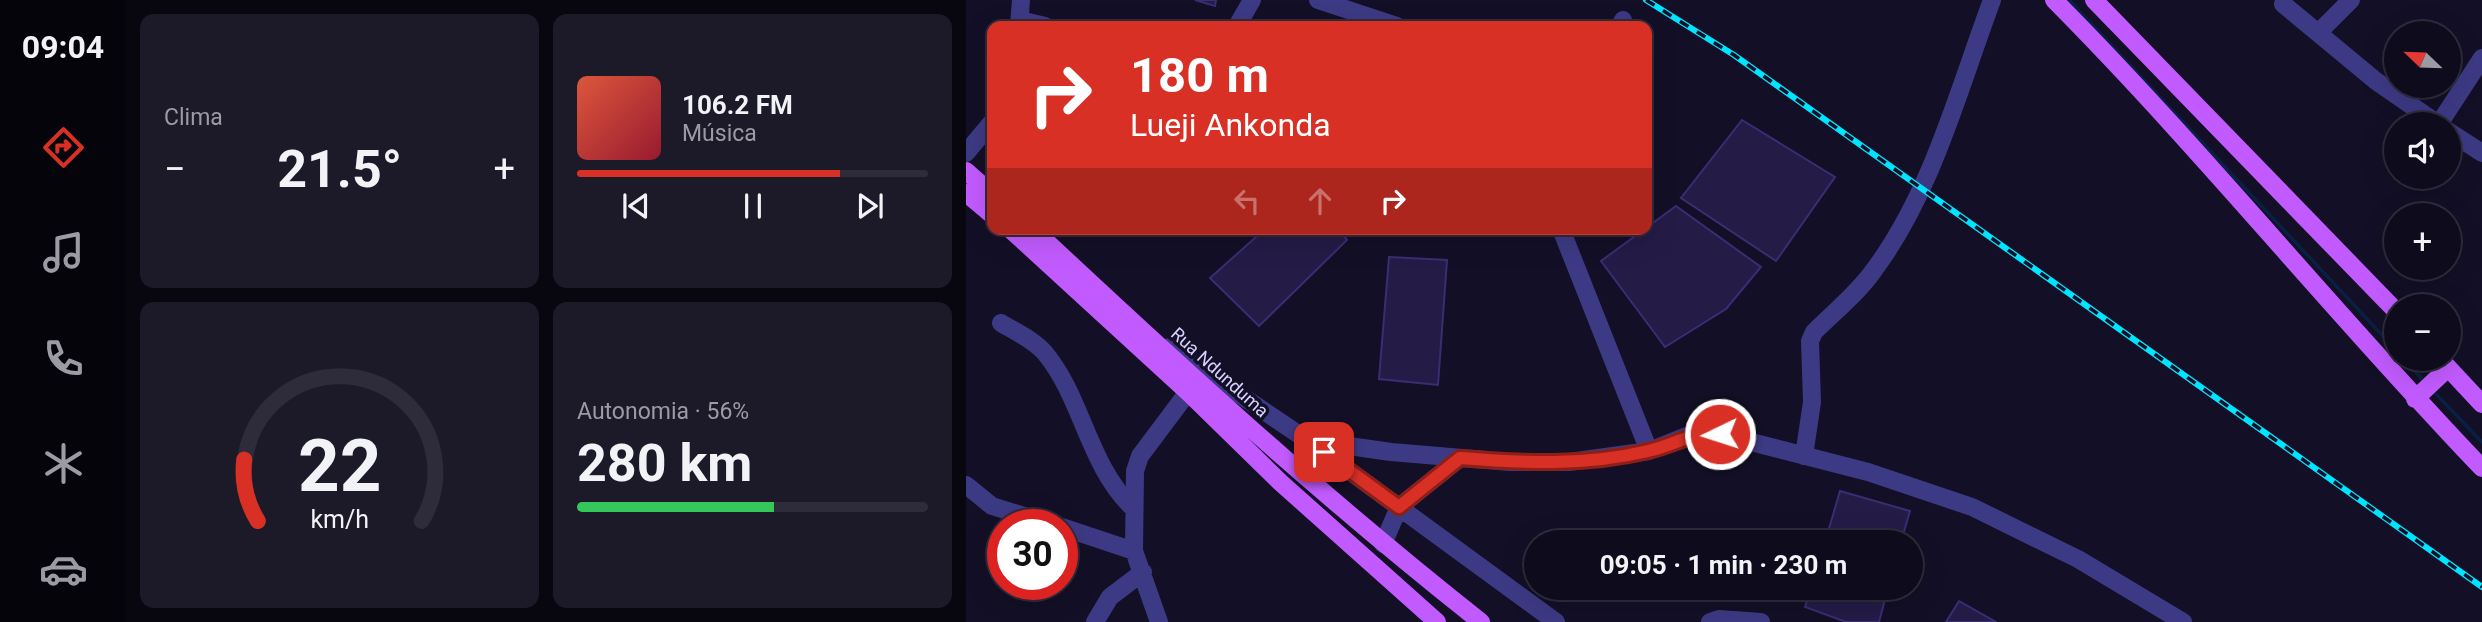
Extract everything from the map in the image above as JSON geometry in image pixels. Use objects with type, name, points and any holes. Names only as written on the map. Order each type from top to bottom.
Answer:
[{"type":"main road","points":[[2054,0],[2140,90],[2415,399],[2482,468]]},
{"type":"main road","points":[[2094,0],[2384,299]]},
{"type":"main road","points":[[966,171],[987,190]]},
{"type":"main road","points":[[966,192],[987,211]]},
{"type":"main road","name":"Rua Ndunduma","points":[[1017,235],[1188,392],[1280,482],[1437,622]]},
{"type":"main road","name":"Rua Ndunduma","points":[[1039,235],[1382,544],[1481,622]]},
{"type":"main road","points":[[2415,399],[2438,371]]},
{"type":"main road","points":[[2451,371],[2482,404]]},
{"type":"street","points":[[1019,21],[1021,0]]},
{"type":"street","points":[[1240,21],[1252,0]]},
{"type":"street","points":[[1318,0],[1382,21]]},
{"type":"street","points":[[1804,456],[1812,388],[1810,341],[1814,332],[1872,273],[1909,212],[1933,161],[1992,0]]},
{"type":"street","points":[[2318,33],[2351,0]]},
{"type":"street","points":[[2283,4],[2388,89],[2421,112]]},
{"type":"street","points":[[2446,112],[2482,58]]},
{"type":"street","points":[[966,153],[987,128]]},
{"type":"street","points":[[2461,139],[2482,153]]},
{"type":"street","points":[[1563,235],[1649,451]]},
{"type":"street","points":[[1001,323],[1045,354],[1062,379],[1098,458],[1117,491],[1133,508]]},
{"type":"street","points":[[1140,328],[1307,440],[1556,622]]},
{"type":"street","points":[[1159,622],[1134,551],[1135,471],[1140,456],[1188,392]]},
{"type":"street","points":[[1307,440],[1460,458],[1569,463],[1649,451],[1703,433],[1868,472],[1972,507],[2078,559],[2183,622]]},
{"type":"street","points":[[1382,544],[1399,507],[1460,458]]},
{"type":"street","points":[[966,485],[992,506],[1002,509]]},
{"type":"street","points":[[1078,532],[1134,551]]},
{"type":"street","points":[[1095,622],[1110,597],[1143,572]]},
{"type":"street","points":[[1710,622],[1719,619],[1761,622]]},
{"type":"building","points":[[1195,0],[1216,0],[1215,6]]},
{"type":"building","points":[[1742,120],[1835,177],[1776,261],[1681,198]]},
{"type":"building","points":[[1676,206],[1761,267],[1726,309],[1665,347],[1601,261],[1636,235],[1652,235],[1652,224]]},
{"type":"building","points":[[1258,235],[1343,235],[1347,240],[1259,326],[1210,278]]},
{"type":"building","points":[[1389,257],[1447,260],[1438,385],[1379,379]]},
{"type":"building","points":[[1840,491],[1910,511],[1904,530],[1829,530]]},
{"type":"building","points":[[1807,600],[1885,600],[1879,622],[1846,622],[1805,607]]},
{"type":"building","points":[[1959,601],[1996,622],[1946,622]]},
{"type":"waterway","points":[[2069,0],[2384,337]]},
{"type":"waterway","points":[[2415,371],[2421,378]]},
{"type":"waterway","points":[[2436,394],[2482,442]]},
{"type":"railway","points":[[1646,0],[1734,55],[2482,587]]},
{"type":"route","points":[[1324,452],[1399,507],[1460,458],[1569,463],[1649,451],[1694,433],[1720,434]]}]
